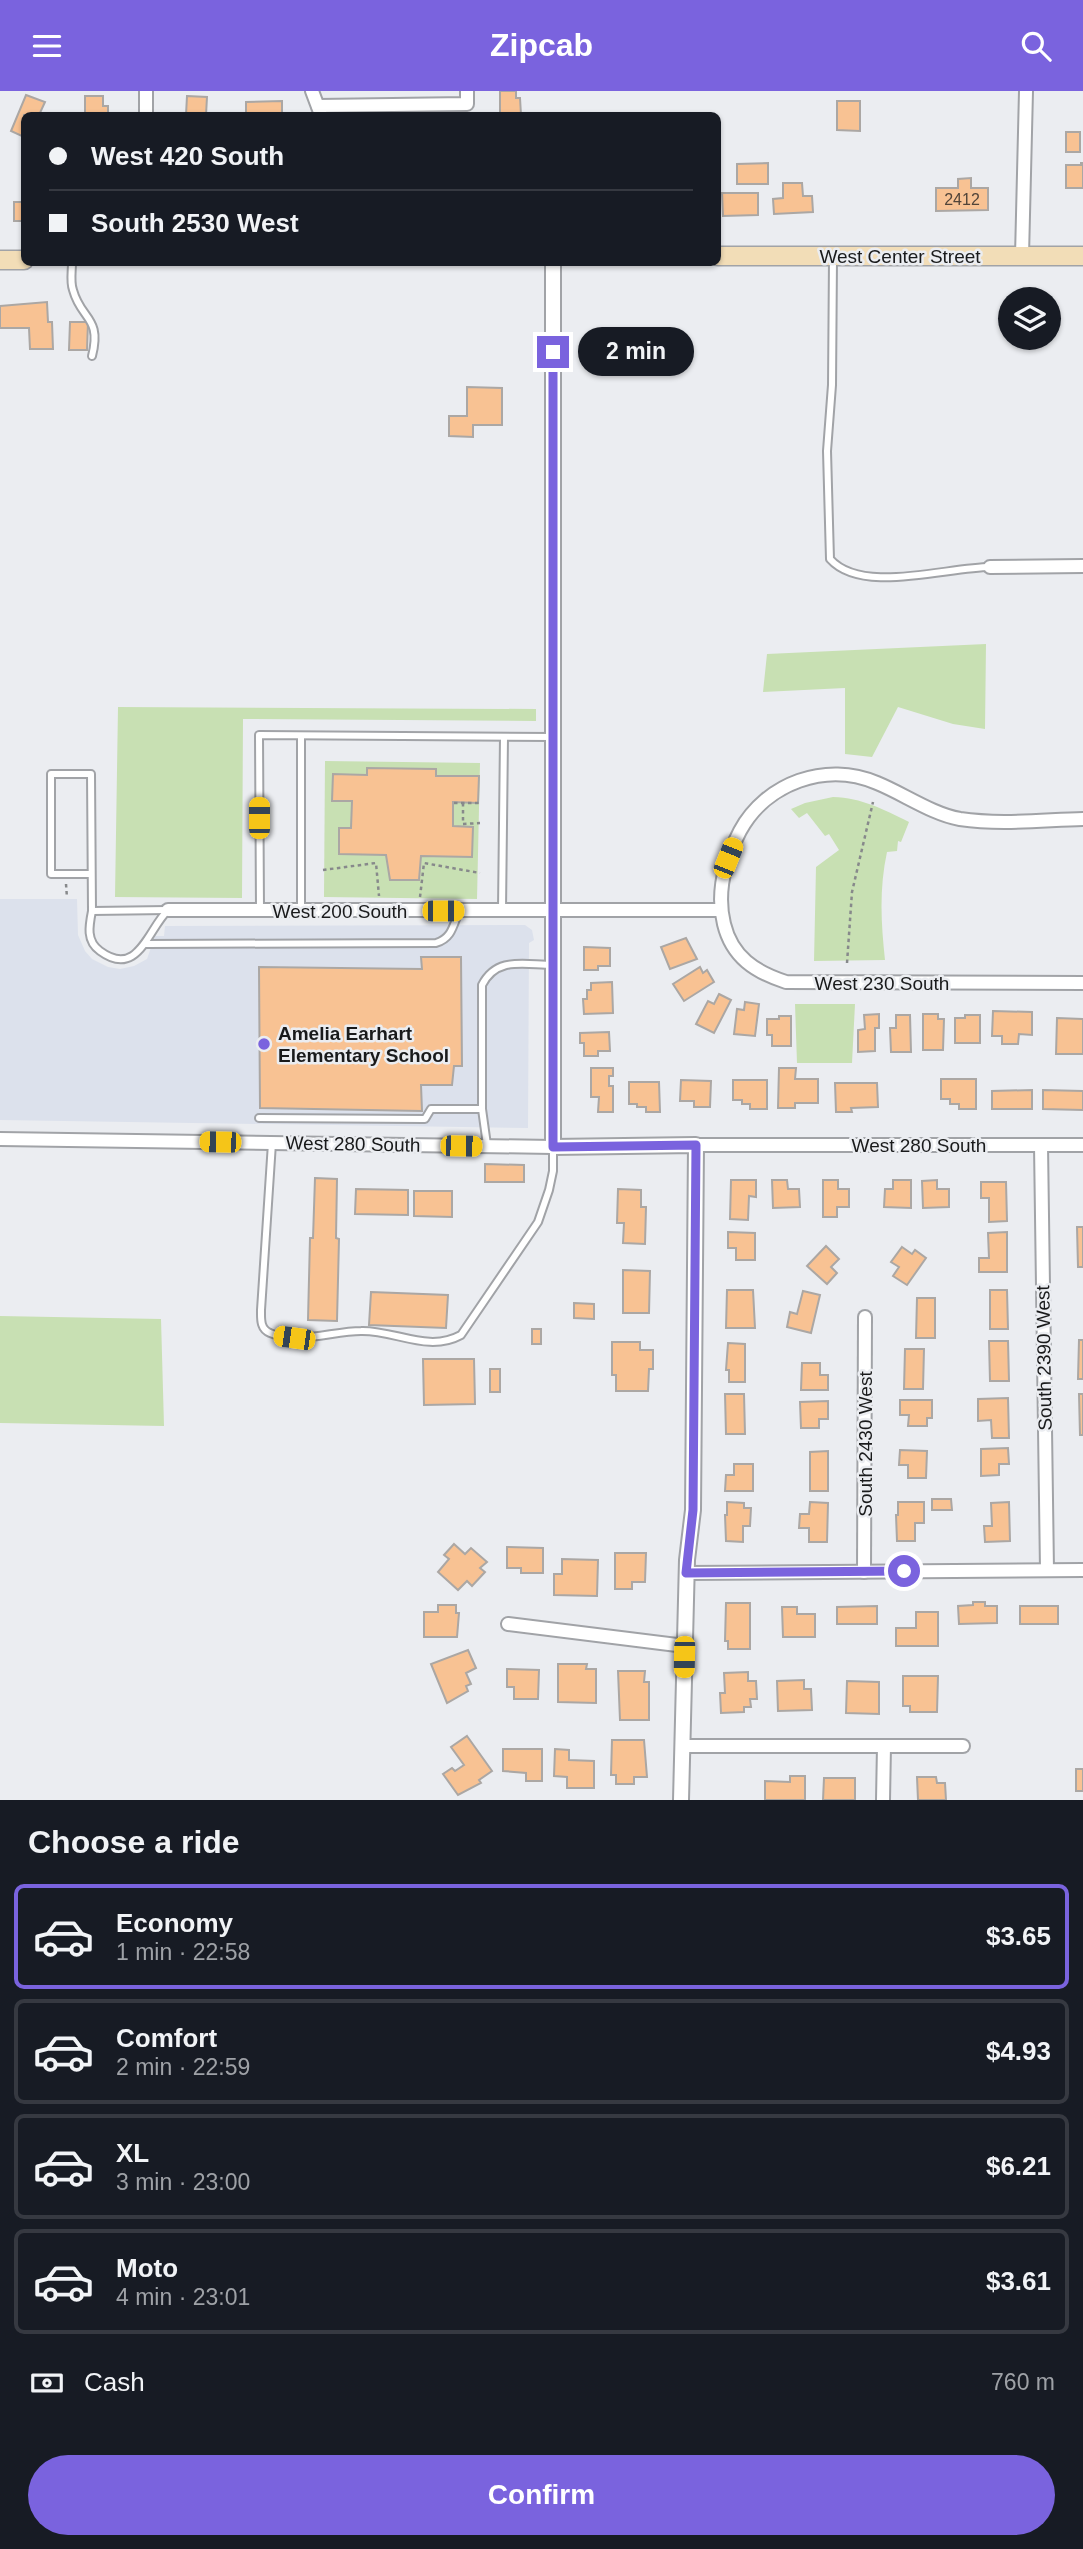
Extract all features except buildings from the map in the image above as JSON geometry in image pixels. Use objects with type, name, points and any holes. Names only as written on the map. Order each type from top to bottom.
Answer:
[{"type":"main road","name":"West Center Street","points":[[721,256],[1083,256]]},
{"type":"main road","points":[[0,260],[21,260]]},
{"type":"street","points":[[146,91],[146,112]]},
{"type":"street","points":[[312,91],[320,111],[467,98]]},
{"type":"street","points":[[1022,256],[1026,91]]},
{"type":"street","points":[[553,266],[553,1147]]},
{"type":"street","points":[[990,567],[1083,566]]},
{"type":"street","name":"West 230 South","points":[[1083,820],[959,819],[860,777],[825,775],[803,779],[782,787],[765,799],[743,827],[724,872],[721,910],[729,942],[738,956],[757,971],[786,982],[1083,983]]},
{"type":"street","name":"West 200 South","points":[[168,911],[721,910]]},
{"type":"street","name":"West 280 South","points":[[0,1139],[553,1147],[1083,1145]]},
{"type":"street","points":[[681,1800],[686,1573],[693,1510],[696,1145]]},
{"type":"street","name":"South 2390 West","points":[[1041,1145],[1046,1570]]},
{"type":"street","name":"South 2430 West","points":[[864,1572],[865,1317]]},
{"type":"street","points":[[686,1573],[1083,1570]]},
{"type":"street","points":[[508,1624],[685,1646]]},
{"type":"street","points":[[682,1747],[963,1746]]},
{"type":"street","points":[[884,1747],[884,1800]]},
{"type":"lane","points":[[833,256],[831,395],[827,451],[830,559],[844,571],[871,576],[900,576],[990,567]]},
{"type":"lane","points":[[72,266],[72,289],[94,328],[92,356]]},
{"type":"lane","points":[[260,911],[259,736],[552,737]]},
{"type":"lane","points":[[300,736],[301,911]]},
{"type":"lane","points":[[502,911],[504,737]]},
{"type":"lane","points":[[91,874],[51,874],[51,774],[91,774],[92,911],[90,940],[105,955],[125,959],[142,950],[158,920],[168,911]]},
{"type":"lane","points":[[92,911],[168,911]]},
{"type":"lane","points":[[146,944],[436,943],[451,934],[459,911]]},
{"type":"lane","points":[[488,1146],[482,1109],[482,985],[488,974],[498,966],[553,965]]},
{"type":"lane","points":[[259,1118],[425,1119],[431,1109],[482,1109]]},
{"type":"lane","points":[[272,1143],[261,1310],[261,1324],[266,1331],[272,1335],[294,1338],[363,1330],[436,1343],[461,1335],[538,1222],[550,1190],[553,1147]]},
{"type":"path","points":[[847,963],[852,892],[873,802]]},
{"type":"path","points":[[454,803],[480,803]]},
{"type":"path","points":[[463,803],[463,824],[480,823]]},
{"type":"path","points":[[323,870],[376,863],[379,900]]},
{"type":"path","points":[[420,900],[424,863],[480,873]]},
{"type":"path","points":[[66,874],[67,898]]},
{"type":"shaded area","name":"Amelia Earhart Elementary School","points":[[0,899],[77,899],[78,935],[85,951],[92,959],[108,967],[120,969],[147,959],[155,936],[164,936],[165,926],[525,925],[532,930],[534,940],[529,943],[528,1128],[0,1120]]},
{"type":"green space","points":[[986,644],[985,729],[953,724],[898,707],[872,757],[845,754],[845,688],[763,692],[767,654]]},
{"type":"green space","points":[[118,707],[536,709],[536,721],[243,719],[242,898],[115,897]]},
{"type":"green space","points":[[325,761],[480,763],[477,899],[324,897]]},
{"type":"green space","points":[[833,797],[863,802],[909,822],[901,842],[898,841],[897,851],[887,852],[884,866],[882,933],[885,960],[814,961],[816,867],[839,850],[829,834],[825,836],[807,813],[799,818],[791,809]]},
{"type":"green space","points":[[795,1004],[855,1004],[852,1063],[797,1063]]},
{"type":"green space","points":[[0,1316],[161,1319],[164,1426],[0,1423]]},
{"type":"place","name":"Amelia Earhart Elementary School","points":[[264,1044]]},
{"type":"route","points":[[553,352],[553,1147],[696,1145],[693,1510],[686,1573],[904,1571]]}]
